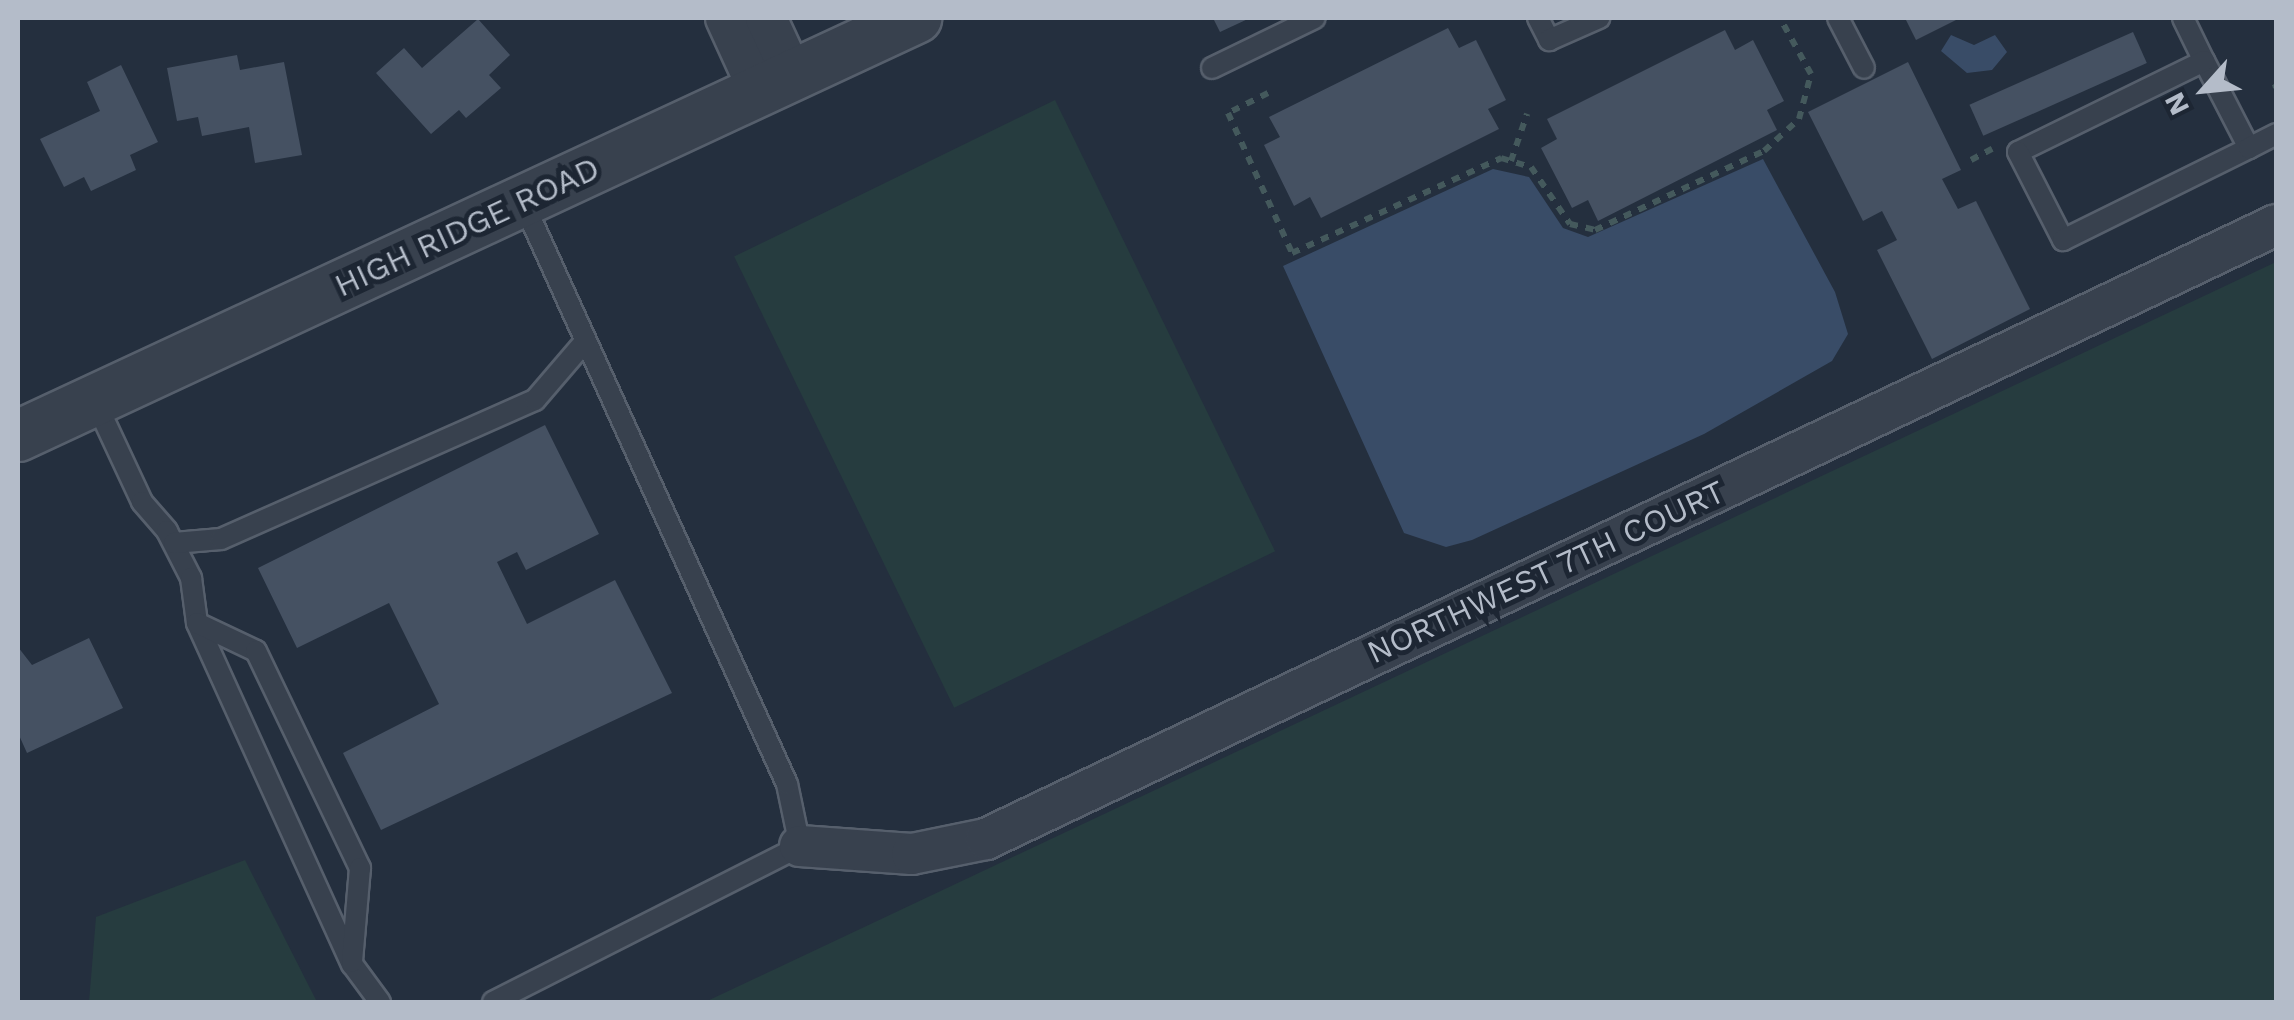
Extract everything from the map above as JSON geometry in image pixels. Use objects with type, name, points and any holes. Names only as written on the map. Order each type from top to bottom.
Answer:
[{"type":"street","points":[[726,18],[776,82]]},
{"type":"street","points":[[766,18],[776,82]]},
{"type":"street","name":"HIGH RIDGE ROAD","points":[[18,436],[916,18]]},
{"type":"street","name":"NORTHWEST 7TH COURT","points":[[800,846],[912,854],[986,839],[2276,225]]},
{"type":"lane","points":[[1212,68],[1315,18]]},
{"type":"lane","points":[[1538,18],[1549,40],[1600,18]]},
{"type":"lane","points":[[1838,18],[1864,68]]},
{"type":"lane","points":[[2183,18],[2249,148]]},
{"type":"lane","points":[[2204,61],[2018,152],[2063,240],[2276,134]]},
{"type":"lane","points":[[493,1002],[800,846],[787,784],[582,345],[523,202]]},
{"type":"lane","points":[[174,543],[221,540],[535,400],[582,345]]},
{"type":"lane","points":[[94,400],[142,502],[174,543],[192,578],[197,623],[352,964],[380,1002]]},
{"type":"lane","points":[[197,623],[256,651],[360,868],[352,964]]},
{"type":"path","points":[[1268,93],[1228,112],[1292,254],[1501,158],[1531,167],[1570,224],[1596,230],[1764,150],[1799,119],[1811,74],[1780,18]]},
{"type":"path","points":[[1510,161],[1527,114]]},
{"type":"path","points":[[1970,160],[1994,149]]},
{"type":"green space","points":[[1055,100],[1275,551],[954,708],[734,256]]},
{"type":"green space","points":[[2276,262],[2276,1002],[705,1002]]},
{"type":"green space","points":[[245,860],[317,1002],[89,1002],[96,917]]},
{"type":"water","points":[[1951,35],[1974,45],[1995,35],[2007,52],[1992,70],[1967,73],[1941,51]]},
{"type":"water","points":[[1763,159],[1835,292],[1848,334],[1832,361],[1704,434],[1472,540],[1446,547],[1404,533],[1283,266],[1493,169],[1529,177],[1563,228],[1588,237]]},
{"type":"building","points":[[1213,18],[1250,18],[1220,32]]},
{"type":"building","points":[[1905,18],[1960,18],[1916,40]]},
{"type":"building","points":[[478,19],[510,55],[489,75],[501,88],[466,118],[459,110],[431,134],[376,73],[404,48],[422,68]]},
{"type":"building","points":[[1448,28],[1459,48],[1476,40],[1506,100],[1488,109],[1499,129],[1321,218],[1310,197],[1294,206],[1264,145],[1280,137],[1269,117]]},
{"type":"building","points":[[1725,30],[1735,50],[1753,40],[1784,101],[1767,110],[1777,130],[1598,221],[1588,200],[1572,208],[1541,148],[1557,139],[1547,119]]},
{"type":"building","points":[[2133,32],[2147,63],[1983,136],[1969,105]]},
{"type":"building","points":[[237,55],[240,70],[284,62],[302,155],[255,163],[249,127],[202,136],[198,117],[177,121],[167,68]]},
{"type":"building","points":[[1908,62],[1961,170],[1942,179],[1958,209],[1976,201],[2030,309],[1932,359],[1877,250],[1897,240],[1882,211],[1863,221],[1808,112]]},
{"type":"building","points":[[121,65],[158,142],[130,155],[136,170],[91,191],[84,177],[64,187],[40,139],[100,111],[87,82]]},
{"type":"building","points":[[545,425],[599,534],[526,570],[517,552],[497,562],[527,624],[615,580],[672,693],[381,830],[343,753],[439,704],[389,603],[297,648],[258,568]]},
{"type":"building","points":[[89,638],[123,708],[27,753],[18,733],[18,647],[32,665]]}]
